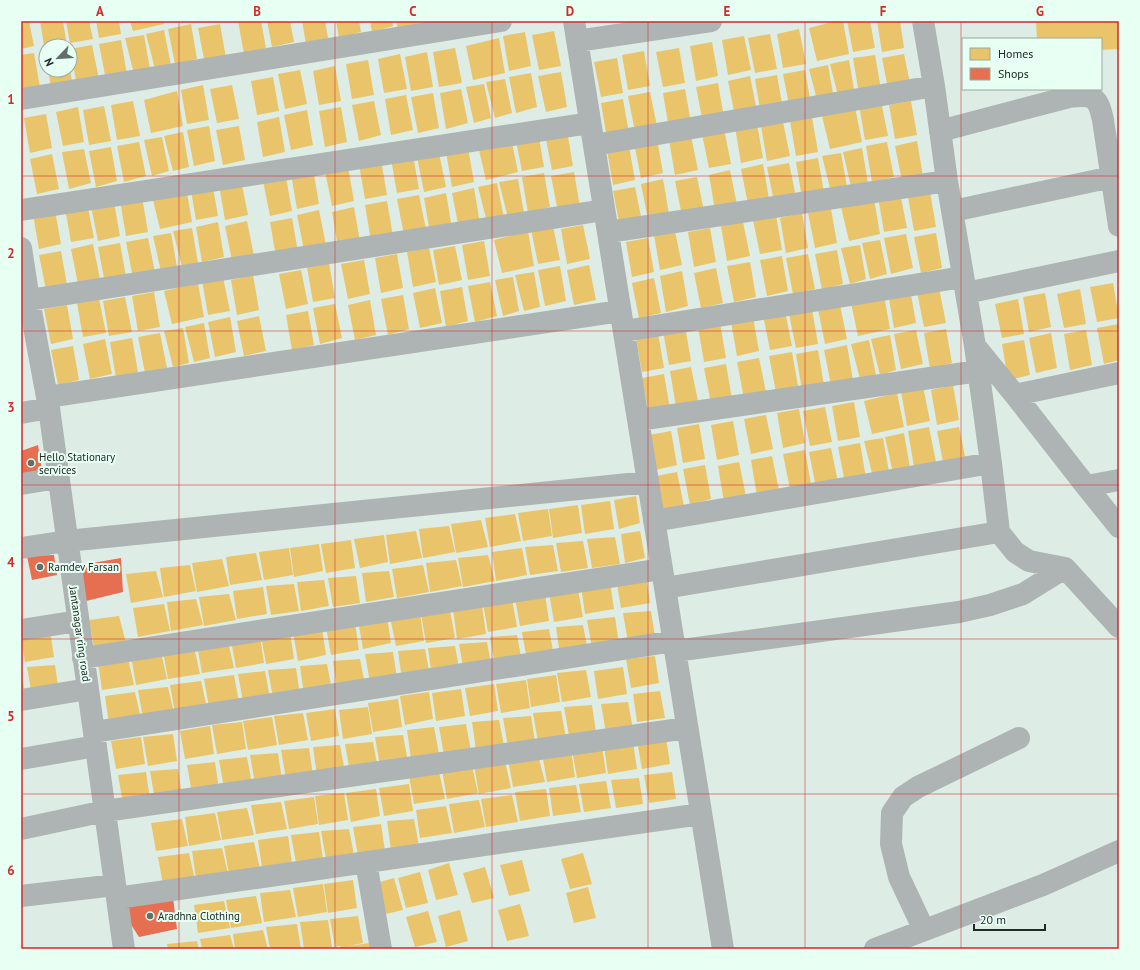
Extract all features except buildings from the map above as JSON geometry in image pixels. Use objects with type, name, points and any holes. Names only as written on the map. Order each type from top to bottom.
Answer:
[{"type":"street","points":[[21,100],[501,21]]},
{"type":"street","points":[[711,21],[576,31],[723,949]]},
{"type":"street","points":[[923,21],[947,180],[979,371],[999,532],[1015,552],[1029,561],[1064,568],[1119,627]]},
{"type":"street","points":[[594,145],[934,86]]},
{"type":"street","points":[[940,131],[1069,97],[1093,97],[1111,119],[1112,177],[1119,226]]},
{"type":"street","points":[[21,210],[590,123]]},
{"type":"street","points":[[952,211],[1112,177]]},
{"type":"street","points":[[608,232],[947,180]]},
{"type":"street","points":[[29,300],[604,210]]},
{"type":"street","name":"Jantanagar ring road","points":[[21,248],[23,279],[29,300],[30,349],[48,403],[124,949]]},
{"type":"street","points":[[21,413],[48,403],[622,321],[964,285],[1119,261]]},
{"type":"street","points":[[975,346],[1016,395],[1119,527]]},
{"type":"street","points":[[638,420],[979,371]]},
{"type":"street","points":[[1016,395],[1119,373]]},
{"type":"street","points":[[654,521],[991,462]]},
{"type":"street","points":[[21,484],[58,478]]},
{"type":"street","points":[[1086,486],[1119,480]]},
{"type":"street","points":[[21,548],[67,541],[648,482]]},
{"type":"street","points":[[84,658],[999,532]]},
{"type":"street","points":[[21,759],[95,739],[674,646],[959,612],[990,605],[1022,594],[1064,568]]},
{"type":"street","points":[[21,630],[78,621]]},
{"type":"street","points":[[21,700],[88,689]]},
{"type":"street","points":[[21,829],[105,812],[687,728]]},
{"type":"street","points":[[924,930],[899,877],[891,844],[892,813],[903,798],[918,787],[1019,738]]},
{"type":"street","points":[[21,896],[116,891],[366,862],[701,814]]},
{"type":"street","points":[[875,949],[1043,884],[1119,851]]},
{"type":"street","points":[[366,862],[381,949]]},
{"type":"place","name":"Hello Stationary services","points":[[31,463]]},
{"type":"place","name":"Ramdev Farsan","points":[[40,567]]},
{"type":"place","name":"Aradhna Clothing","points":[[150,916]]}]
